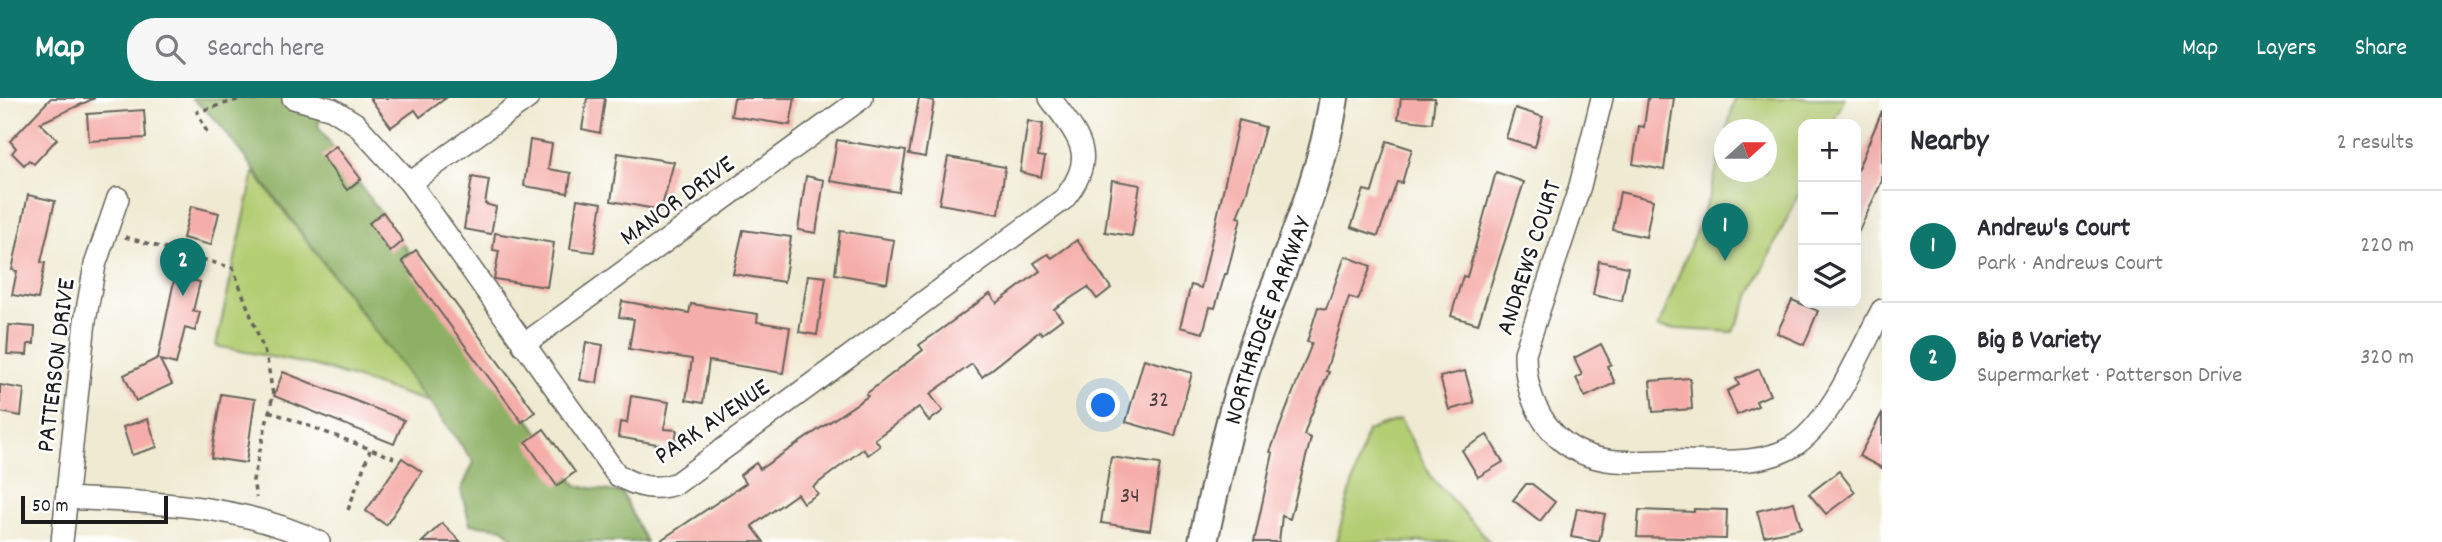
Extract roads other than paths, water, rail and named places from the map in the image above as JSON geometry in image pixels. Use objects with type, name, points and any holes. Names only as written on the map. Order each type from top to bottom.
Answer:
[{"type":"street","name":"PARK AVENUE","points":[[293,98],[332,109],[356,124],[410,184],[617,475],[637,486],[666,488],[677,484],[1064,199],[1079,181],[1085,156],[1077,134],[1050,98]]},
{"type":"street","points":[[410,184],[528,98]]},
{"type":"street","name":"MANOR DRIVE","points":[[523,345],[862,98]]},
{"type":"street","name":"NORTHRIDGE PARKWAY","points":[[1203,542],[1217,474],[1245,371],[1307,200],[1331,120],[1334,98]]},
{"type":"street","name":"ANDREWS COURT","points":[[1602,98],[1573,208],[1525,353],[1525,376],[1532,403],[1545,425],[1559,439],[1584,453],[1608,460],[1733,461],[1769,457],[1793,446],[1814,428],[1833,401],[1882,310]]},
{"type":"street","name":"PATTERSON DRIVE","points":[[62,542],[85,321],[95,265],[118,198]]},
{"type":"street","points":[[66,498],[196,507],[270,523],[319,542]]},
{"type":"place","name":"Andrew's Court","points":[[1725,261]]},
{"type":"place","name":"Big B Variety","points":[[183,296]]}]
